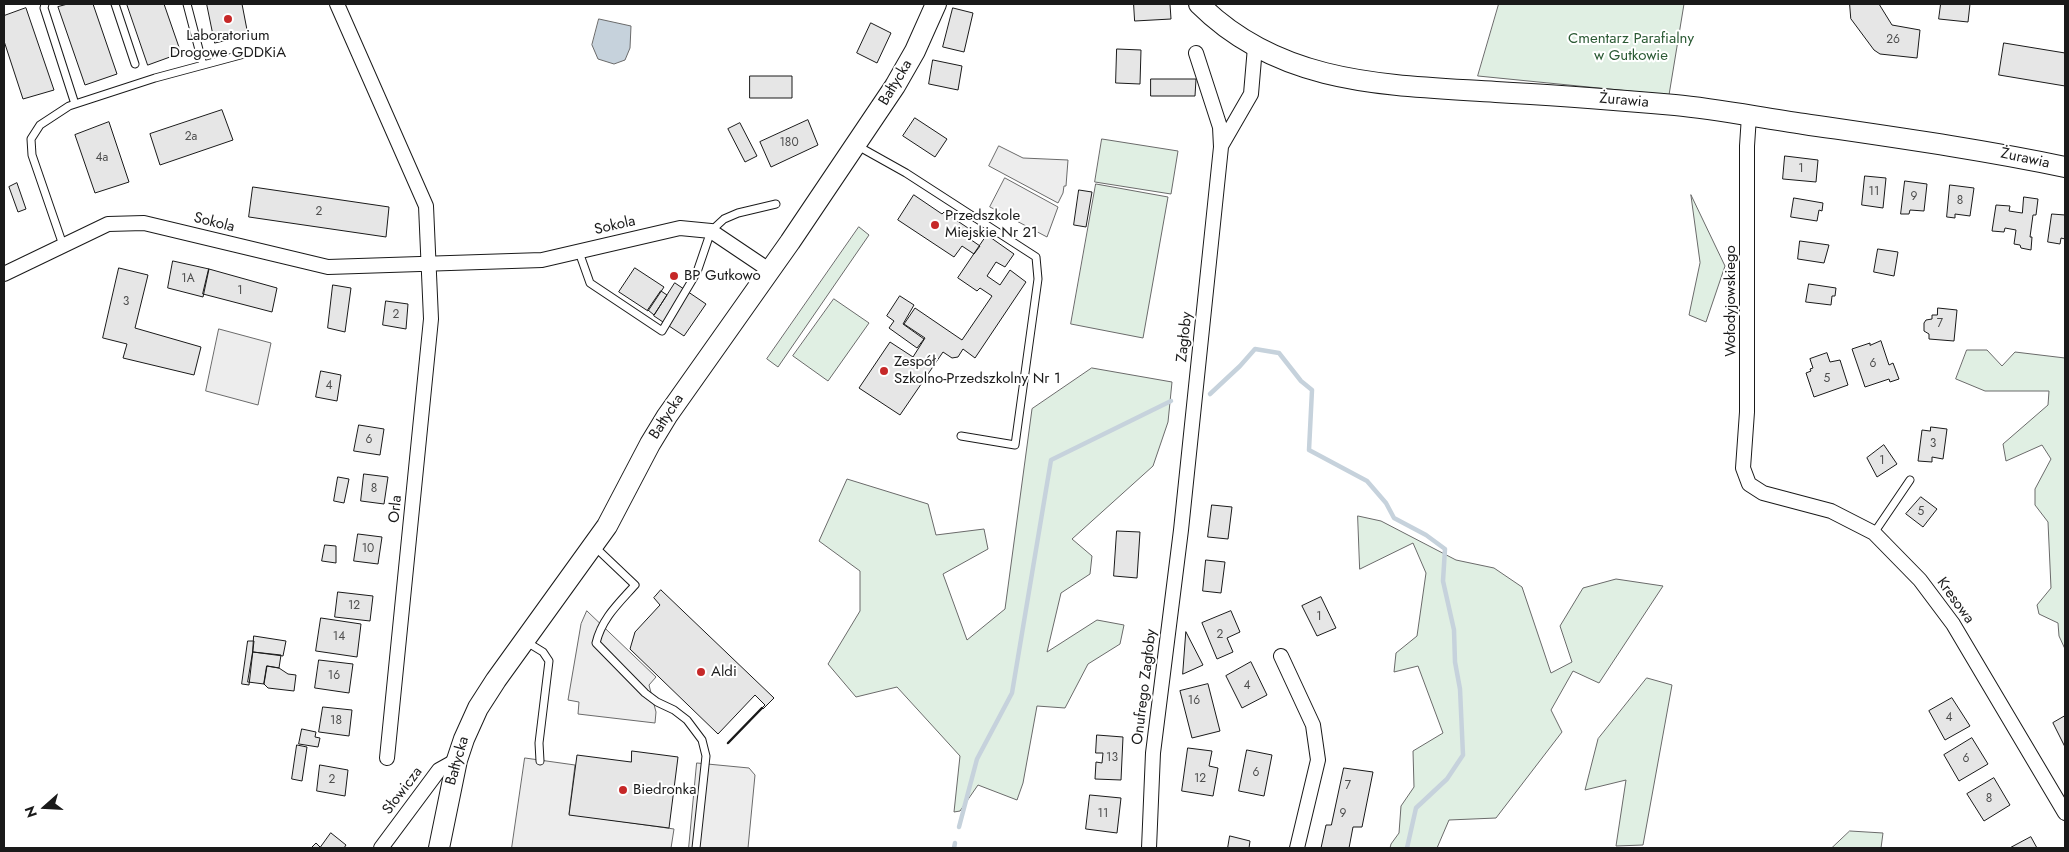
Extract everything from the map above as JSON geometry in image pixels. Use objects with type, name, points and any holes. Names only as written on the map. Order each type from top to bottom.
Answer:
[{"type":"main road","name":"Bałtycka","points":[[439,848],[457,760],[466,732],[478,708],[594,546],[607,526],[650,444],[667,416],[769,270],[796,235],[902,75],[936,4]]},
{"type":"main road","name":"Żurawia","points":[[1199,4],[1222,24],[1255,47],[1315,72],[1357,80],[1464,90],[1677,105],[1932,142],[2065,167]]},
{"type":"street","points":[[337,4],[426,206],[428,263]]},
{"type":"street","name":"Zagłoby","points":[[1221,147],[1251,94],[1255,47]]},
{"type":"street","name":"Zagłoby","points":[[1181,530],[1221,147],[1220,127],[1196,53]]},
{"type":"street","name":"Wołodyjowskiego","points":[[1749,116],[1747,146],[1746,412],[1743,468],[1749,484]]},
{"type":"street","name":"Sokola","points":[[4,274],[108,224],[144,223],[328,267],[542,260],[680,228],[711,231],[769,270]]},
{"type":"street","name":"Orla","points":[[387,758],[431,319],[428,263]]},
{"type":"street","name":"Kresowa","points":[[1749,484],[1763,493],[1831,511],[1874,533],[1920,580],[1953,624],[2065,814]]},
{"type":"street","name":"Onufrego Zagłoby","points":[[1149,848],[1153,753],[1181,530]]},
{"type":"street","points":[[1281,656],[1313,725],[1318,760],[1296,848]]},
{"type":"street","name":"Słowicza","points":[[382,848],[439,770],[457,760]]},
{"type":"lane","points":[[45,4],[44,8],[76,104]]},
{"type":"lane","points":[[115,4],[135,64]]},
{"type":"lane","points":[[187,4],[203,65]]},
{"type":"lane","points":[[63,245],[32,155],[31,138],[40,125],[69,106],[155,78],[248,53]]},
{"type":"lane","points":[[856,145],[906,173],[1036,257],[1038,279],[1015,445],[961,436]]},
{"type":"lane","points":[[579,252],[590,283],[662,331],[697,272],[711,231],[724,219],[776,204]]},
{"type":"lane","points":[[1874,533],[1910,480]]},
{"type":"lane","points":[[594,546],[635,585],[607,616],[598,633],[596,644],[645,693],[657,702],[674,710],[686,720],[697,732],[705,748],[696,848]]},
{"type":"lane","points":[[525,641],[543,652],[549,661],[539,743],[540,761]]},
{"type":"green space","name":"Cmentarz Parafialny w Gutkowie","points":[[1499,4],[1684,4],[1669,95],[1478,76]]},
{"type":"green space","points":[[1102,139],[1178,151],[1171,194],[1095,182]]},
{"type":"green space","points":[[1096,184],[1168,197],[1143,338],[1071,324]]},
{"type":"green space","points":[[1691,195],[1725,266],[1706,322],[1689,315],[1700,263]]},
{"type":"green space","points":[[859,227],[869,235],[778,367],[767,359]]},
{"type":"green space","points":[[834,299],[869,323],[828,381],[793,356]]},
{"type":"green space","points":[[1967,350],[1987,350],[2002,366],[2015,352],[2065,358],[2065,649],[2059,636],[2058,623],[2039,614],[2037,605],[2051,588],[2048,522],[2035,505],[2035,489],[2051,459],[2042,445],[2006,461],[2003,444],[2048,405],[2049,391],[1985,391],[1956,379]]},
{"type":"green space","points":[[1092,368],[1172,382],[1168,422],[1153,466],[1072,539],[1092,556],[1090,574],[1061,593],[1047,652],[1097,620],[1124,625],[1120,644],[1088,664],[1065,708],[1037,706],[1023,783],[1017,800],[978,785],[960,811],[954,812],[960,756],[897,687],[856,697],[828,664],[860,611],[860,571],[819,541],[847,479],[928,504],[936,535],[984,529],[988,549],[943,574],[967,640],[1005,609],[1032,409]]},
{"type":"green space","points":[[1358,516],[1381,521],[1456,560],[1494,568],[1522,587],[1551,673],[1572,662],[1560,626],[1583,588],[1616,579],[1663,586],[1599,683],[1573,671],[1551,710],[1562,732],[1496,818],[1449,820],[1437,848],[1390,848],[1399,833],[1401,806],[1414,787],[1413,751],[1443,733],[1418,666],[1394,672],[1396,653],[1417,636],[1426,573],[1413,543],[1360,569]]},
{"type":"green space","points":[[1647,678],[1672,685],[1643,845],[1616,846],[1626,780],[1585,790],[1598,739]]},
{"type":"green space","points":[[1850,831],[1883,833],[1881,848],[1832,848]]},
{"type":"shaded area","points":[[599,19],[631,26],[630,48],[625,60],[614,64],[598,59],[592,45]]},
{"type":"shaded area","points":[[999,146],[1023,158],[1068,160],[1066,186],[1064,186],[1058,203],[989,166]]},
{"type":"shaded area","points":[[1005,178],[1058,207],[1047,237],[990,207]]},
{"type":"shaded area","points":[[219,329],[271,343],[258,405],[206,391]]},
{"type":"shaded area","points":[[587,611],[656,677],[649,685],[656,712],[655,723],[578,714],[579,702],[568,700],[581,624]]},
{"type":"shaded area","points":[[525,758],[575,765],[569,814],[674,829],[671,848],[512,848]]},
{"type":"shaded area","points":[[697,763],[749,768],[755,775],[748,848],[689,848]]},
{"type":"building","points":[[68,4],[93,4],[117,74],[85,85],[58,7]]},
{"type":"building","points":[[127,4],[164,4],[181,53],[148,65]]},
{"type":"building","name":"Laboratorium Drogowe GDDKiA","points":[[207,4],[242,4],[248,35],[215,43]]},
{"type":"building","points":[[1134,4],[1170,4],[1171,19],[1135,21]]},
{"type":"building","points":[[1850,4],[1879,4],[1892,25],[1920,30],[1917,58],[1880,54],[1874,50],[1851,19]]},
{"type":"building","points":[[1941,4],[1970,4],[1968,22],[1939,19]]},
{"type":"building","points":[[26,8],[54,90],[23,99],[4,41],[4,16]]},
{"type":"building","points":[[953,8],[973,13],[964,52],[943,47]]},
{"type":"building","points":[[871,23],[891,33],[877,63],[857,53]]},
{"type":"building","points":[[2004,43],[2065,53],[2065,86],[1999,75]]},
{"type":"building","points":[[1117,49],[1141,50],[1140,84],[1116,83]]},
{"type":"building","points":[[933,60],[962,66],[958,90],[929,84]]},
{"type":"building","points":[[750,76],[792,76],[792,98],[750,98]]},
{"type":"building","points":[[1151,79],[1196,79],[1195,96],[1151,96]]},
{"type":"building","points":[[222,110],[233,140],[160,165],[150,134]]},
{"type":"building","points":[[915,118],[947,139],[935,157],[903,136]]},
{"type":"building","points":[[808,120],[818,145],[771,167],[760,142]]},
{"type":"building","points":[[109,122],[129,182],[95,193],[75,135]]},
{"type":"building","points":[[740,123],[757,156],[745,162],[728,129]]},
{"type":"building","points":[[1785,156],[1818,160],[1816,182],[1783,179]]},
{"type":"building","points":[[1865,176],[1886,178],[1883,208],[1862,205]]},
{"type":"building","points":[[1905,181],[1927,184],[1924,211],[1910,210],[1909,214],[1901,214]]},
{"type":"building","points":[[17,183],[26,209],[18,212],[9,187]]},
{"type":"building","points":[[1950,185],[1974,188],[1970,216],[1955,214],[1955,218],[1947,217]]},
{"type":"building","points":[[253,187],[389,207],[386,237],[249,217]]},
{"type":"building","points":[[1079,190],[1092,192],[1086,227],[1074,225]]},
{"type":"building","name":"Przedszkole Miejskie Nr 21","points":[[914,195],[942,214],[944,212],[971,230],[967,237],[980,246],[974,254],[962,246],[954,257],[898,220]]},
{"type":"building","points":[[2024,197],[2038,199],[2036,215],[2033,215],[2030,237],[2032,237],[2031,250],[2014,244],[2016,230],[2005,228],[2004,232],[1992,231],[1996,205],[2010,206],[2009,211],[2022,213]]},
{"type":"building","points":[[1794,198],[1823,203],[1822,211],[1819,210],[1817,221],[1791,217]]},
{"type":"building","points":[[2052,214],[2065,215],[2065,239],[2061,238],[2060,244],[2048,242]]},
{"type":"building","points":[[987,235],[1014,254],[1005,267],[996,262],[987,276],[1000,285],[1010,270],[1026,282],[975,358],[963,349],[958,357],[952,358],[943,352],[900,415],[859,388],[890,342],[913,357],[925,338],[904,324],[915,308],[962,340],[992,296],[980,288],[977,291],[958,278]]},
{"type":"building","points":[[1800,241],[1829,245],[1824,263],[1798,259]]},
{"type":"building","points":[[1878,249],[1898,252],[1894,276],[1874,272]]},
{"type":"building","points":[[173,261],[209,269],[203,297],[168,288]]},
{"type":"building","points":[[119,268],[148,275],[135,328],[201,347],[194,375],[123,358],[127,344],[103,338]]},
{"type":"building","points":[[635,268],[664,287],[648,311],[619,292]]},
{"type":"building","points":[[209,269],[277,288],[272,312],[203,294]]},
{"type":"building","points":[[675,283],[706,304],[684,336],[654,316]]},
{"type":"building","points":[[1809,284],[1836,288],[1835,296],[1832,296],[1831,305],[1806,302]]},
{"type":"building","points":[[333,285],[351,288],[345,332],[328,328]]},
{"type":"building","points":[[661,291],[667,295],[654,315],[648,310]]},
{"type":"building","points":[[900,296],[914,305],[903,324],[924,339],[917,348],[889,328],[894,321],[887,316]]},
{"type":"building","points":[[386,301],[408,304],[406,329],[383,325]]},
{"type":"building","points":[[1938,308],[1957,310],[1954,341],[1929,339],[1929,334],[1924,331],[1924,323],[1926,320],[1932,319],[1932,315],[1937,315]]},
{"type":"building","points":[[1881,341],[1889,365],[1893,363],[1899,379],[1890,382],[1889,379],[1865,387],[1852,349]]},
{"type":"building","points":[[1827,353],[1830,362],[1840,360],[1848,385],[1814,397],[1806,373],[1813,368],[1810,359]]},
{"type":"building","points":[[321,371],[341,375],[337,401],[316,397]]},
{"type":"building","points":[[359,425],[384,429],[380,455],[354,451]]},
{"type":"building","points":[[1931,427],[1947,429],[1943,459],[1932,457],[1932,462],[1918,461],[1922,430],[1930,431]]},
{"type":"building","points":[[1884,445],[1897,464],[1877,477],[1867,458]]},
{"type":"building","points":[[364,474],[388,477],[384,504],[361,501]]},
{"type":"building","points":[[338,477],[349,479],[344,503],[334,501]]},
{"type":"building","points":[[1921,497],[1937,509],[1923,527],[1906,514]]},
{"type":"building","points":[[1212,505],[1232,507],[1228,539],[1208,537]]},
{"type":"building","points":[[1117,531],[1140,532],[1137,578],[1114,576]]},
{"type":"building","points":[[358,534],[382,537],[378,564],[354,561]]},
{"type":"building","points":[[325,545],[336,546],[336,563],[322,561]]},
{"type":"building","points":[[1206,560],[1225,562],[1221,593],[1203,591]]},
{"type":"building","name":"Aldi","points":[[661,590],[774,698],[763,709],[765,705],[755,695],[718,734],[630,649],[635,632],[660,605],[654,598]]},
{"type":"building","points":[[338,592],[373,596],[370,621],[335,617]]},
{"type":"building","points":[[1321,597],[1336,628],[1317,636],[1302,606]]},
{"type":"building","points":[[1231,611],[1240,632],[1227,638],[1233,652],[1217,659],[1202,623]]},
{"type":"building","points":[[321,618],[361,624],[357,657],[316,651]]},
{"type":"building","points":[[1186,632],[1203,665],[1183,674]]},
{"type":"building","points":[[254,636],[286,641],[283,656],[253,652]]},
{"type":"building","points":[[248,641],[254,641],[249,685],[242,684]]},
{"type":"building","points":[[253,652],[281,655],[279,668],[267,666],[264,684],[248,682]]},
{"type":"building","points":[[319,660],[353,664],[349,693],[315,688]]},
{"type":"building","points":[[1251,662],[1267,695],[1242,708],[1226,676]]},
{"type":"building","points":[[267,666],[279,668],[288,674],[296,675],[294,691],[268,688],[264,684]]},
{"type":"building","points":[[1208,684],[1220,731],[1192,738],[1180,691]]},
{"type":"building","points":[[1952,698],[1970,726],[1945,740],[1929,711]]},
{"type":"building","points":[[323,707],[352,710],[349,736],[319,732]]},
{"type":"building","points":[[2065,716],[2065,747],[2053,723]]},
{"type":"building","points":[[302,729],[316,732],[315,737],[320,738],[318,747],[299,744]]},
{"type":"building","points":[[1097,735],[1123,737],[1121,780],[1095,779],[1096,762],[1102,763],[1103,753],[1096,753]]},
{"type":"building","points":[[1972,738],[1988,764],[1959,781],[1944,755]]},
{"type":"building","points":[[297,745],[307,747],[302,781],[292,779]]},
{"type":"building","points":[[1188,748],[1212,751],[1209,766],[1218,768],[1213,796],[1182,791]]},
{"type":"building","points":[[1247,750],[1272,755],[1264,796],[1239,791]]},
{"type":"building","name":"Biedronka","points":[[632,751],[678,757],[669,828],[569,815],[577,755],[631,762]]},
{"type":"building","points":[[320,765],[348,770],[345,796],[317,791]]},
{"type":"building","points":[[1344,768],[1373,772],[1362,827],[1353,827],[1349,848],[1321,848],[1326,825],[1331,825]]},
{"type":"building","points":[[1994,778],[2010,805],[1984,821],[1967,794]]},
{"type":"building","points":[[1090,795],[1121,798],[1117,833],[1086,829]]},
{"type":"building","points":[[331,833],[346,845],[344,848],[311,848],[316,843],[320,847]]},
{"type":"building","points":[[1230,836],[1250,841],[1249,848],[1228,848]]},
{"type":"building","points":[[2031,837],[2037,848],[2010,848]]},
{"type":"waterway","points":[[1210,394],[1255,349],[1279,353],[1301,381],[1312,390],[1309,450],[1367,481],[1386,503],[1394,518],[1426,535],[1445,549],[1443,581],[1454,630],[1455,662],[1460,689],[1463,755],[1447,779],[1416,808],[1407,848]]},
{"type":"waterway","points":[[959,827],[977,759],[1012,693],[1051,460],[1171,401]]},
{"type":"waterway","points":[[954,848],[955,843]]},
{"type":"wall","points":[[728,743],[762,708]]},
{"type":"place","name":"Laboratorium Drogowe GDDKiA","points":[[228,19]]},
{"type":"place","name":"Przedszkole Miejskie Nr 21","points":[[935,225]]},
{"type":"place","name":"BP Gutkowo","points":[[674,276]]},
{"type":"place","name":"Zespół Szkolno-Przedszkolny Nr 1","points":[[884,371]]},
{"type":"place","name":"Aldi","points":[[701,672]]},
{"type":"place","name":"Biedronka","points":[[623,790]]}]
